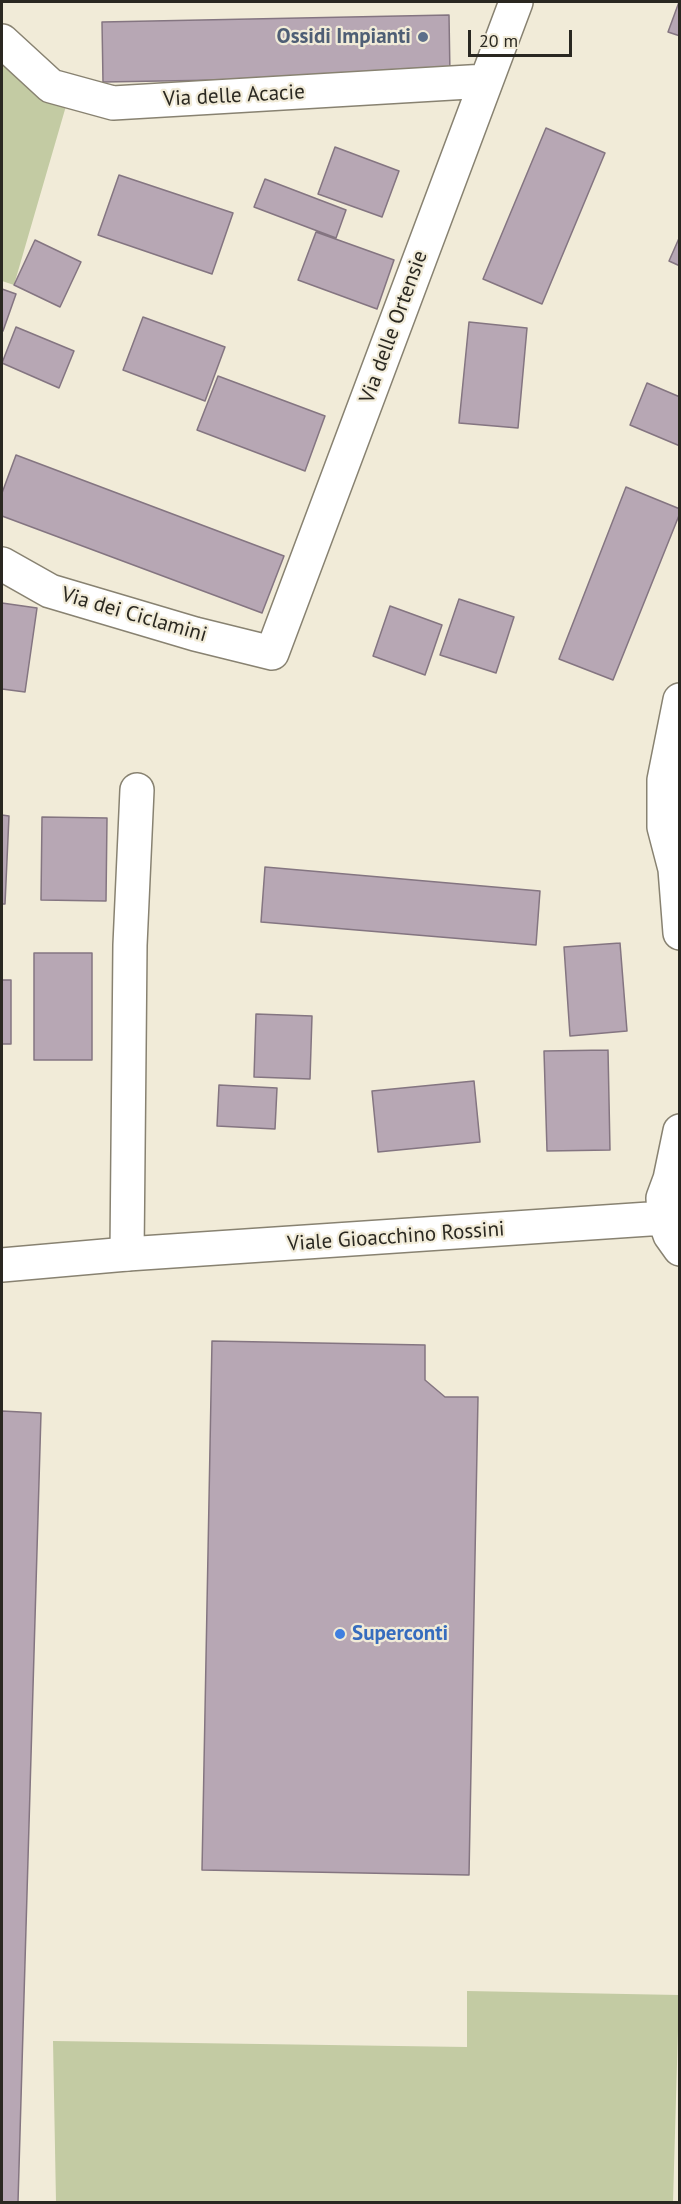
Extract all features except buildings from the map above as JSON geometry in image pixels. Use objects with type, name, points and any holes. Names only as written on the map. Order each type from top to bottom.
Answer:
[{"type":"street","name":"Via delle Ortensie","points":[[272,653],[516,2]]},
{"type":"street","name":"Via delle Acacie","points":[[2,41],[51,86],[113,103],[486,81]]},
{"type":"street","name":"Via dei Ciclamini","points":[[2,564],[50,591],[195,634],[272,653]]},
{"type":"street","points":[[680,700],[664,780],[664,827],[677,854],[680,933]]},
{"type":"street","points":[[127,1254],[130,945],[137,790]]},
{"type":"street","points":[[680,1131],[675,1172],[663,1198],[664,1218],[670,1235],[680,1249]]},
{"type":"street","name":"Viale Gioacchino Rossini","points":[[2,1265],[127,1254],[664,1218]]},
{"type":"green space","points":[[2,57],[66,106],[14,285],[2,281]]},
{"type":"green space","points":[[467,1991],[679,1995],[673,2202],[56,2202],[53,2041],[467,2047]]},
{"type":"place","name":"Ossidi Impianti","points":[[423,37]]},
{"type":"place","name":"Superconti","points":[[340,1634]]}]
